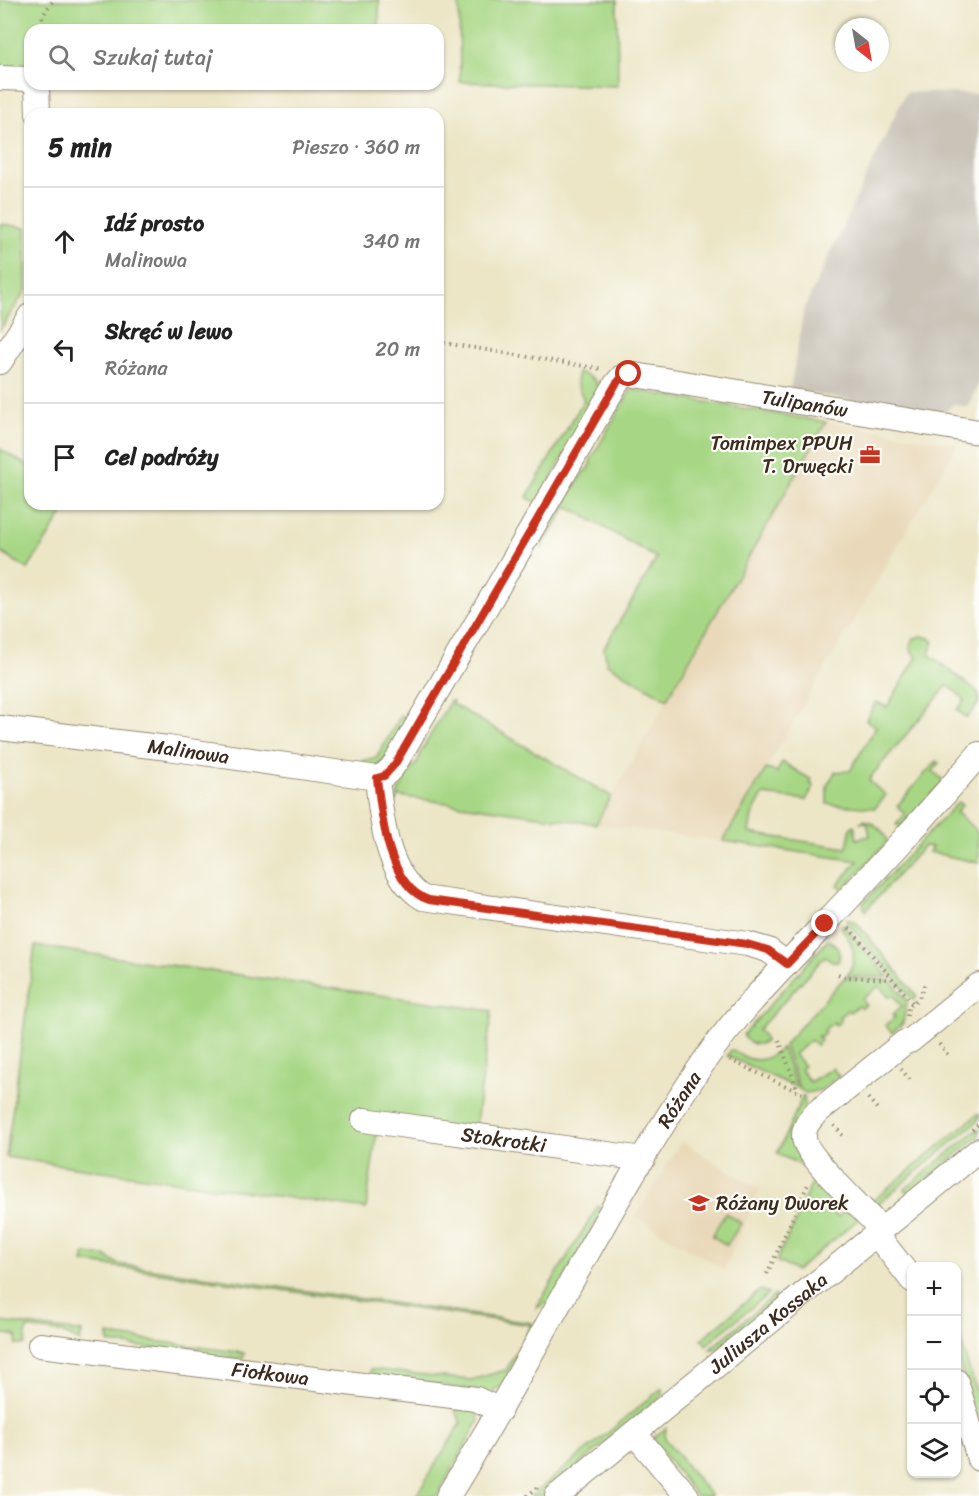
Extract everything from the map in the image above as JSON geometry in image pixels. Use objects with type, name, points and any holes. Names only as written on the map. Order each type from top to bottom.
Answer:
[{"type":"street","points":[[0,78],[24,79]]},
{"type":"street","points":[[37,90],[38,108]]},
{"type":"street","points":[[0,362],[24,325]]},
{"type":"street","points":[[629,374],[622,377],[616,384],[395,764],[384,776],[377,778],[381,816],[394,861],[408,887],[423,898],[747,944],[768,950],[787,964]]},
{"type":"street","name":"Tulipanów","points":[[629,374],[979,432]]},
{"type":"street","name":"Malinowa","points":[[0,728],[168,748],[377,778]]},
{"type":"street","name":"Różana","points":[[448,1496],[500,1410],[643,1159],[706,1058],[787,964],[904,840],[979,754]]},
{"type":"street","points":[[907,1273],[863,1209],[834,1180],[807,1147],[804,1139],[808,1121],[979,985]]},
{"type":"street","name":"Stokrotki","points":[[364,1119],[643,1159]]},
{"type":"street","name":"Juliusza Kossaka","points":[[557,1496],[979,1150]]},
{"type":"street","name":"Fiołkowa","points":[[40,1345],[476,1400],[500,1410]]},
{"type":"street","points":[[961,1395],[978,1452]]},
{"type":"street","points":[[634,1433],[687,1496]]},
{"type":"path","points":[[40,24],[47,8],[54,0]]},
{"type":"path","points":[[444,343],[629,374]]},
{"type":"path","points":[[844,922],[913,1003]]},
{"type":"path","points":[[838,974],[845,977],[892,979]]},
{"type":"path","points":[[779,1040],[799,1091]]},
{"type":"path","points":[[941,1047],[948,1055]]},
{"type":"path","points":[[723,1056],[799,1091],[811,1101]]},
{"type":"path","points":[[862,1090],[879,1112]]},
{"type":"path","points":[[767,1274],[815,1170],[821,1164]]},
{"type":"path","points":[[784,1216],[792,1220]]},
{"type":"shaded area","points":[[906,92],[979,94],[979,382],[968,407],[953,404],[943,415],[790,390],[804,309]]},
{"type":"shaded area","points":[[826,422],[958,444],[723,841],[596,824]]},
{"type":"shaded area","name":"Różany Dworek","points":[[681,1141],[760,1190],[724,1270],[636,1217]]},
{"type":"green space","points":[[0,0],[379,0],[379,24],[24,24],[24,72],[0,70]]},
{"type":"green space","points":[[459,0],[617,0],[618,86],[460,82]]},
{"type":"green space","points":[[0,224],[24,228],[24,293],[0,330]]},
{"type":"green space","points":[[578,372],[596,382],[599,394],[538,501],[533,501],[527,497],[584,400],[576,383]]},
{"type":"green space","points":[[630,391],[826,422],[667,699],[607,664],[604,648],[657,558],[567,506],[542,548],[540,546],[591,463],[590,461]]},
{"type":"green space","points":[[0,449],[24,463],[24,510],[65,510],[28,569],[0,552]]},
{"type":"green space","points":[[922,636],[934,642],[929,654],[979,693],[979,703],[967,718],[957,710],[965,700],[948,685],[873,774],[869,781],[886,795],[875,808],[827,804],[827,786],[835,772],[850,771],[876,727],[866,720],[876,702],[887,707],[917,657],[910,645],[914,638]]},
{"type":"green space","points":[[450,701],[611,796],[596,824],[398,796],[396,802],[399,790],[412,767],[415,766]]},
{"type":"green space","points":[[401,715],[410,723],[388,761],[374,768],[354,763],[377,757]]},
{"type":"green space","points":[[936,761],[939,763],[933,771],[944,781],[902,826],[896,825],[905,814],[897,806]]},
{"type":"green space","points":[[782,762],[812,780],[810,784],[814,786],[806,800],[763,795],[752,815],[749,833],[847,848],[851,827],[854,825],[857,839],[870,836],[867,822],[859,823],[864,820],[875,825],[886,838],[887,842],[843,889],[838,885],[858,861],[723,841],[766,769],[777,772]]},
{"type":"green space","points":[[958,802],[962,805],[956,812],[979,833],[979,863],[929,852],[932,847],[924,846],[865,911],[863,903]]},
{"type":"green space","points":[[846,921],[855,921],[917,996],[913,1000]]},
{"type":"green space","points":[[843,924],[888,977],[847,976],[854,956],[849,939],[841,927]]},
{"type":"green space","points":[[828,940],[838,949],[838,962],[825,956],[758,1030],[764,1036],[765,1042],[755,1044],[747,1040],[743,1035]]},
{"type":"green space","points":[[35,946],[492,1011],[473,1144],[377,1130],[366,1209],[6,1157]]},
{"type":"green space","points":[[844,978],[891,981],[907,1000],[903,1023],[892,1033],[885,1025],[895,1017],[893,1014],[902,1006],[893,995],[889,997],[879,986],[862,999],[866,1005],[861,1008],[858,1006],[850,1012],[848,1010],[839,1017],[841,1021],[836,1025],[834,1022],[824,1030],[825,1032],[820,1037],[817,1035],[821,1041],[816,1045],[811,1040],[794,1054],[804,1066],[800,1069],[810,1082],[832,1068],[839,1076],[821,1090],[807,1093],[800,1090],[784,1045]]},
{"type":"green space","points":[[782,1048],[797,1088],[727,1056],[731,1050],[750,1059],[760,1060]]},
{"type":"green space","points":[[804,1096],[812,1170],[777,1154]]},
{"type":"green space","points":[[979,1113],[979,1120],[873,1208],[869,1204]]},
{"type":"green space","points":[[979,1128],[979,1136],[909,1194],[905,1189]]},
{"type":"green space","points":[[817,1172],[836,1195],[830,1200],[833,1205],[830,1208],[837,1217],[848,1209],[860,1218],[796,1271],[776,1261]]},
{"type":"green space","points":[[598,1206],[603,1209],[551,1302],[536,1308]]},
{"type":"green space","points":[[725,1213],[741,1223],[727,1245],[712,1236]]},
{"type":"green space","points":[[85,1254],[105,1256],[118,1264],[532,1323],[535,1329],[500,1387],[491,1392],[370,1375],[371,1369],[471,1380],[506,1370],[531,1325],[83,1262]]},
{"type":"green space","points":[[760,1290],[769,1293],[706,1345],[702,1339]]},
{"type":"green space","points":[[775,1295],[777,1302],[719,1350],[710,1349]]},
{"type":"green space","points":[[0,1322],[82,1332],[80,1342],[62,1333],[27,1328],[25,1345],[16,1345],[17,1336],[0,1333]]},
{"type":"green space","points":[[108,1335],[244,1353],[243,1359],[109,1343]]},
{"type":"green space","points":[[961,1342],[979,1396],[978,1431],[961,1366]]},
{"type":"green space","points":[[662,1388],[662,1396],[541,1496],[531,1496]]},
{"type":"green space","points":[[454,1408],[476,1411],[479,1421],[437,1496],[416,1496],[461,1423]]},
{"type":"green space","points":[[666,1428],[665,1439],[711,1496],[696,1496],[654,1441],[654,1437]]},
{"type":"place","name":"Tomimpex PPUH T. Drwęcki","points":[[870,455]]},
{"type":"place","name":"Różany Dworek","points":[[699,1203]]},
{"type":"route","points":[[629,374],[622,377],[616,384],[395,764],[384,776],[377,778],[381,816],[394,861],[408,887],[429,900],[747,944],[768,950],[787,964],[825,924]]}]
